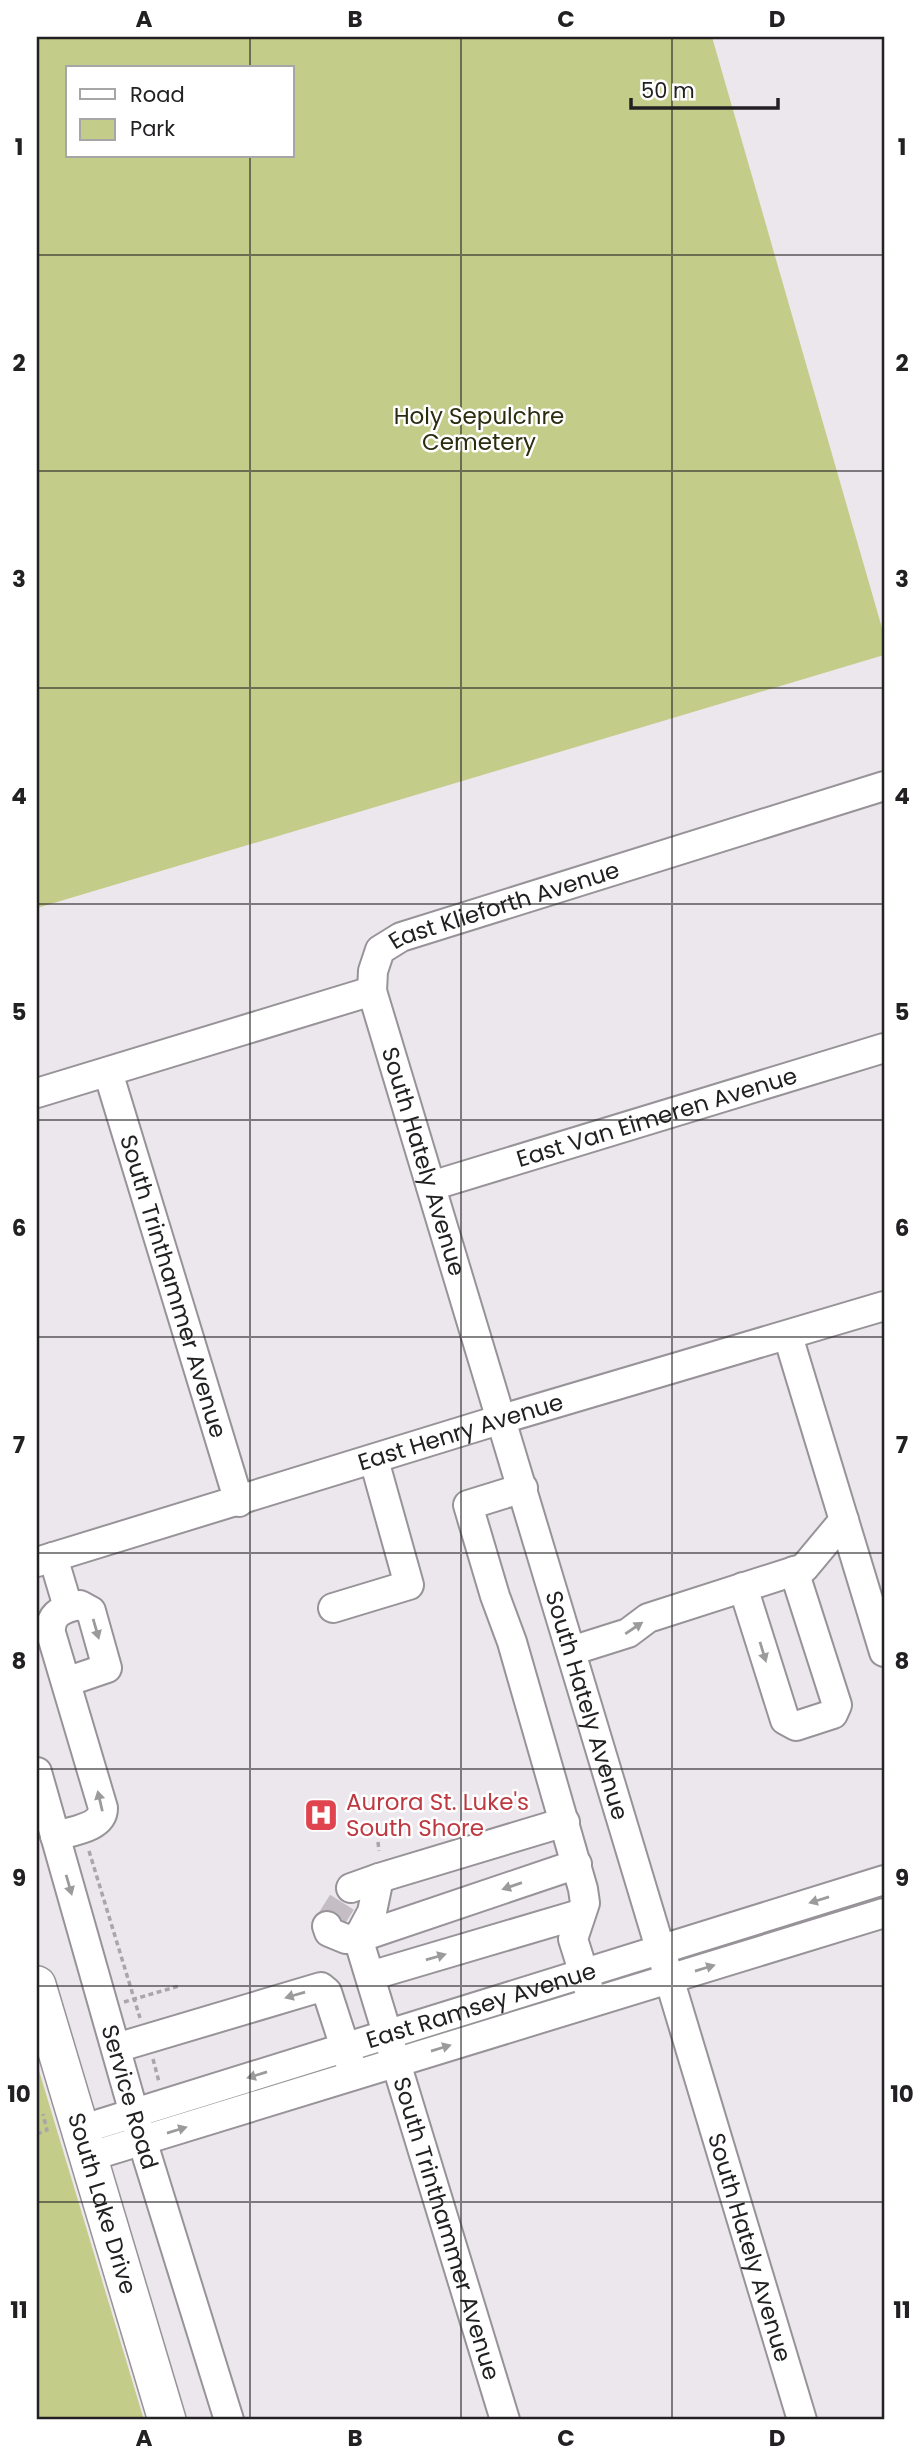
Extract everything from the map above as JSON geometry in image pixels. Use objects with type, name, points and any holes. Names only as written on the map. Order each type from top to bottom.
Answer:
[{"type":"main road","name":"South Lake Drive","points":[[37,1985],[167,2420]]},
{"type":"street","name":"East Klieforth Avenue","points":[[372,991],[373,971],[380,950],[401,937],[884,786]]},
{"type":"street","points":[[37,1093],[372,991]]},
{"type":"street","name":"South Hately Avenue","points":[[372,991],[802,2420]]},
{"type":"street","name":"East Van Eimeren Avenue","points":[[431,1186],[884,1048]]},
{"type":"street","name":"South Trinthammer Avenue","points":[[107,1072],[239,1502]]},
{"type":"street","name":"East Henry Avenue","points":[[45,1560],[502,1419],[884,1306]]},
{"type":"street","points":[[788,1335],[884,1652]]},
{"type":"street","points":[[333,1608],[409,1585],[374,1460]]},
{"type":"street","points":[[523,1488],[468,1505],[495,1596],[512,1642],[577,1864],[585,1903],[573,1938],[593,2003]]},
{"type":"street","points":[[571,1651],[628,1633],[648,1618],[804,1568],[844,1520]]},
{"type":"street","points":[[45,1560],[68,1608]]},
{"type":"street","points":[[743,1587],[785,1720],[796,1726],[834,1714],[837,1705],[794,1571]]},
{"type":"street","points":[[55,1836],[91,1825],[100,1821],[103,1815],[50,1625],[53,1618],[68,1608],[80,1605],[91,1611],[107,1668],[66,1682]]},
{"type":"street","name":"Service Road","points":[[37,1772],[134,2114],[229,2420]]},
{"type":"street","points":[[351,1888],[565,1822]]},
{"type":"street","points":[[327,1926],[329,1933],[346,1939],[358,1938],[577,1864]]},
{"type":"street","points":[[358,1938],[372,1912],[379,1878]]},
{"type":"street","name":"East Ramsey Avenue","points":[[84,2144],[134,2114],[884,1880]]},
{"type":"street","name":"East Ramsey Avenue","points":[[84,2144],[143,2141],[884,1913]]},
{"type":"street","points":[[370,1976],[580,1914]]},
{"type":"street","name":"South Trinthammer Avenue","points":[[358,1938],[506,2420]]},
{"type":"street","points":[[116,2048],[321,1987],[327,1992],[354,2075]]},
{"type":"path","points":[[89,1849],[135,1999]]},
{"type":"path","points":[[117,2004],[179,1986]]},
{"type":"path","points":[[150,2052],[160,2085]]},
{"type":"path","points":[[37,2134],[47,2130],[43,2114]]},
{"type":"green space","name":"Holy Sepulchre Cemetery","points":[[37,37],[712,37],[884,635],[884,655],[37,908]]},
{"type":"green space","points":[[37,2064],[144,2420],[37,2420]]},
{"type":"tunnel","points":[[327,1926],[351,1888]]},
{"type":"place","name":"Aurora St. Luke's South Shore","points":[[321,1815]]}]
